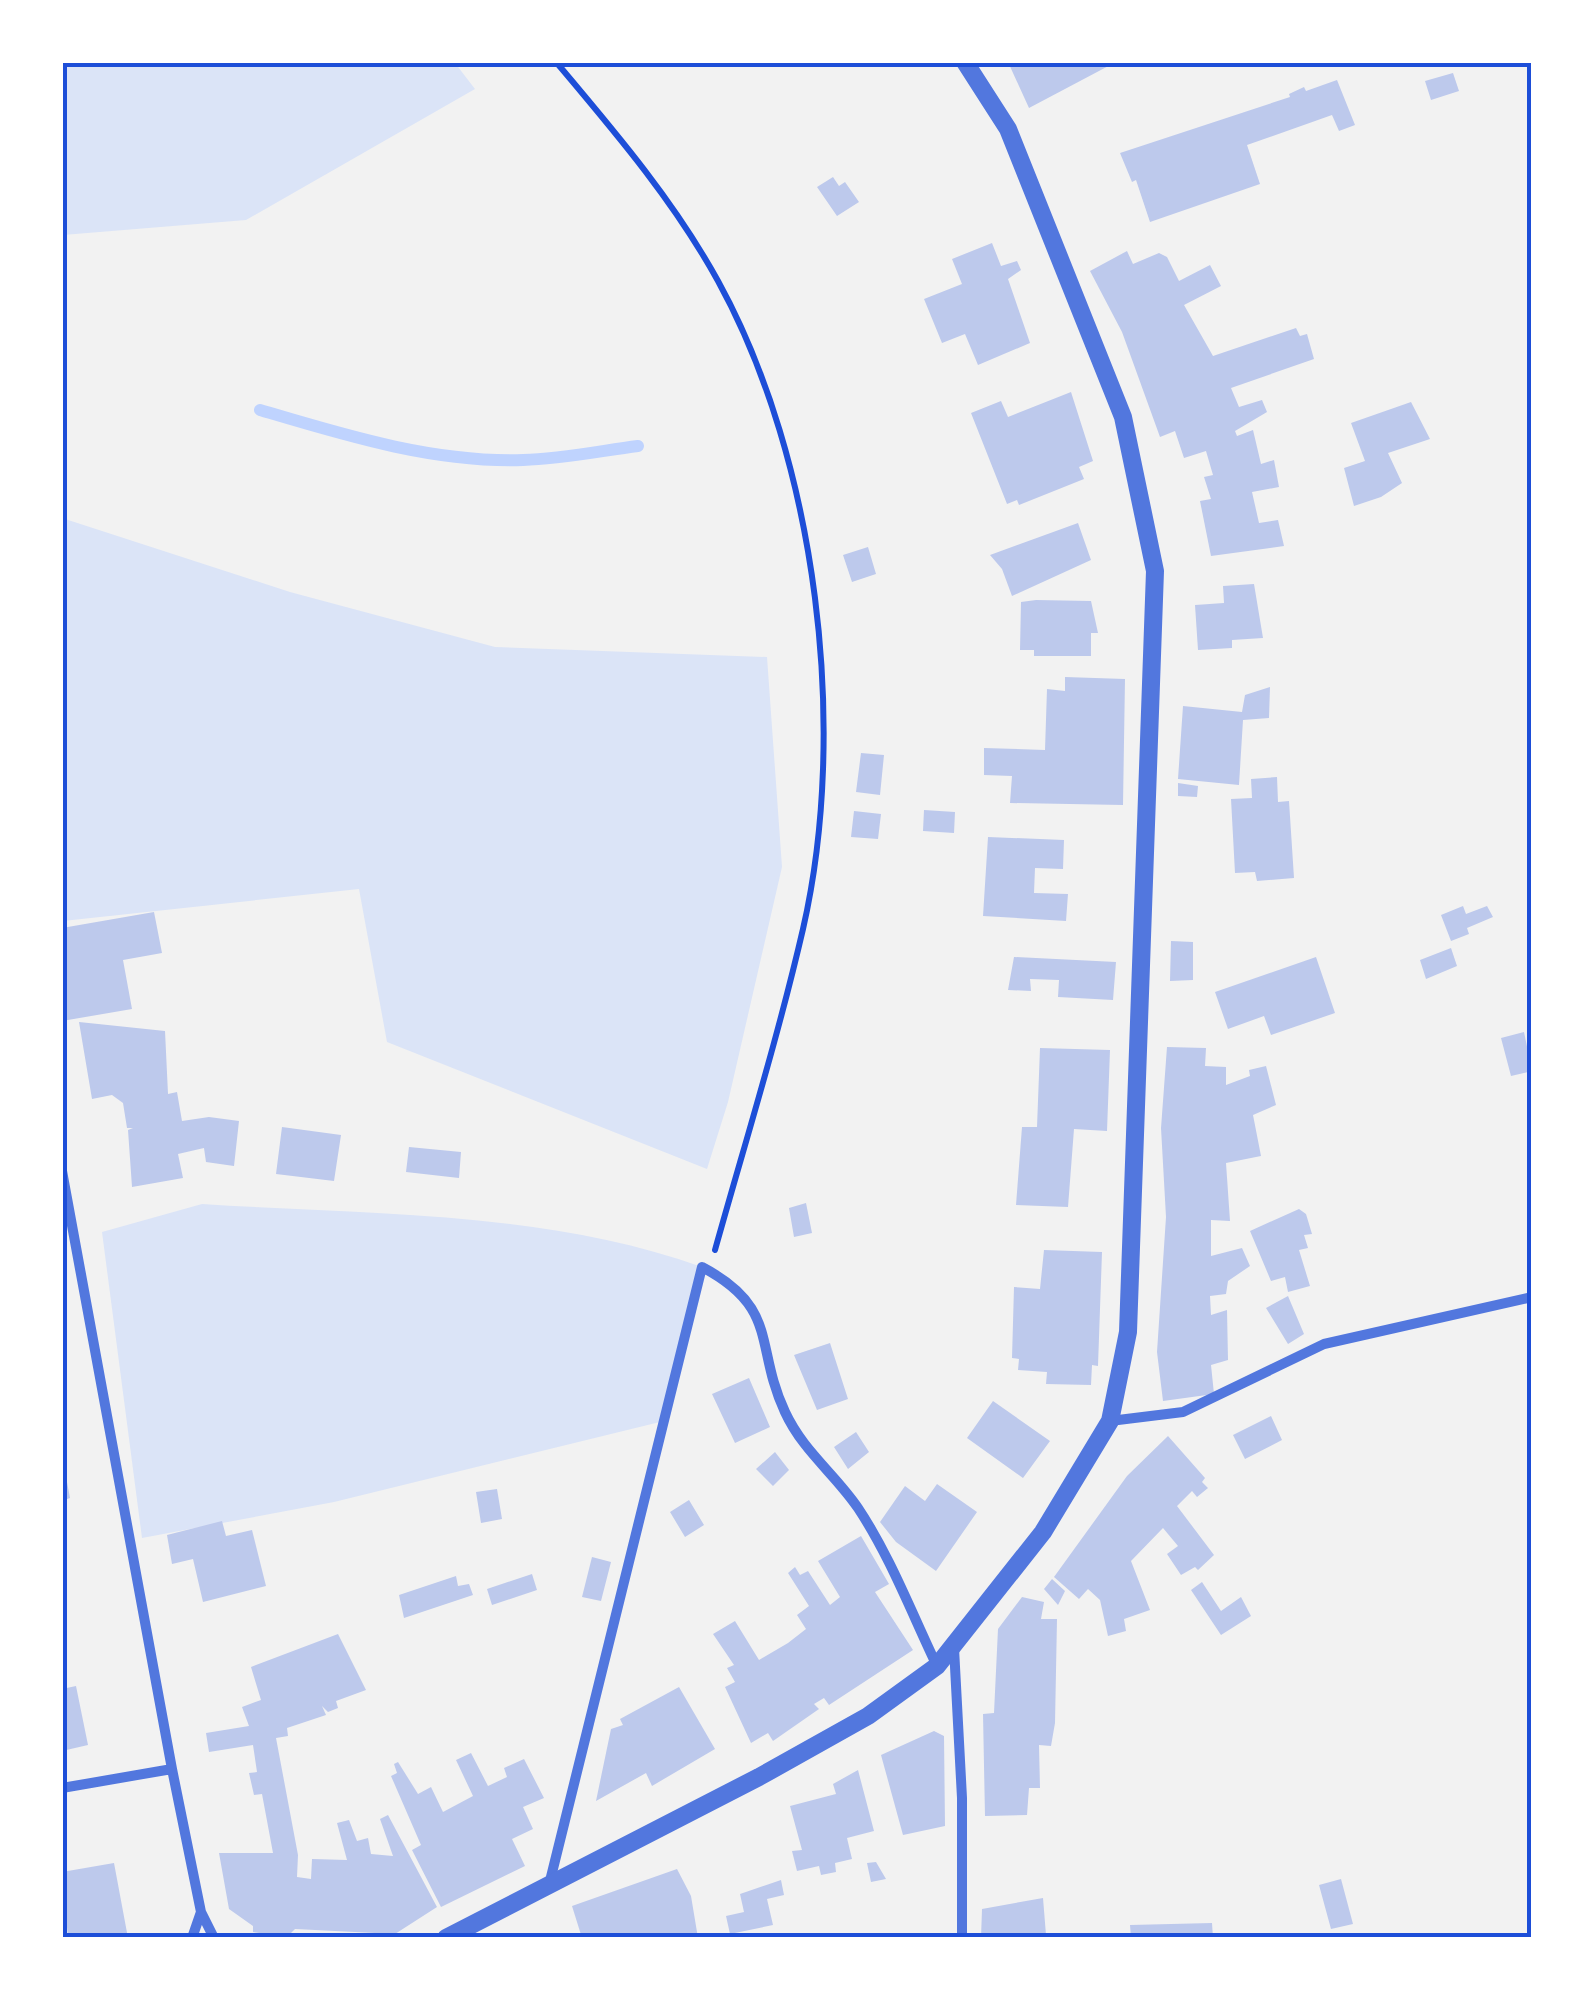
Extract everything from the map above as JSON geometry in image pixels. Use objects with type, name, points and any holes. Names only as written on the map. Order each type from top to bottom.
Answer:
[{"type":"street","points":[[446,1938],[868,1716],[937,1666],[1043,1532],[1110,1420],[1128,1332],[1155,571],[1123,417],[1085,315],[1008,129],[965,62]]},
{"type":"street","points":[[62,1170],[172,1769],[201,1912],[214,1938]]},
{"type":"street","points":[[549,1886],[702,1267],[736,1286],[759,1317],[784,1410],[812,1458],[858,1508],[937,1666]]},
{"type":"street","points":[[1110,1420],[1183,1412],[1324,1344],[1532,1297]]},
{"type":"street","points":[[954,1648],[962,1798],[962,1938]]},
{"type":"street","points":[[62,1788],[172,1769]]},
{"type":"street","points":[[192,1938],[201,1912]]},
{"type":"path","points":[[556,62],[676,212],[732,308],[774,418],[814,588],[820,675],[820,774],[804,926],[709,1270]]},
{"type":"shaded area","points":[[63,62],[455,63],[475,89],[246,220],[63,235]]},
{"type":"shaded area","points":[[62,518],[290,592],[495,647],[767,657],[782,867],[728,1102],[707,1169],[387,1042],[359,889],[63,921]]},
{"type":"shaded area","points":[[202,1204],[518,1225],[642,1248],[702,1267],[664,1421],[334,1502],[142,1538],[102,1232]]},
{"type":"building","points":[[1008,62],[1116,62],[1029,108]]},
{"type":"building","points":[[1453,73],[1459,91],[1431,100],[1425,81]]},
{"type":"building","points":[[1337,80],[1355,125],[1339,131],[1332,115],[1247,145],[1260,184],[1150,222],[1136,180],[1132,182],[1120,153],[1290,97],[1289,94],[1304,87],[1306,91]]},
{"type":"building","points":[[833,177],[839,186],[845,182],[859,202],[837,216],[817,187]]},
{"type":"building","points":[[992,243],[1001,266],[1017,261],[1021,270],[1008,279],[1030,343],[978,365],[965,334],[942,343],[924,299],[962,284],[952,259]]},
{"type":"building","points":[[1127,251],[1133,264],[1159,253],[1167,257],[1179,281],[1210,265],[1221,286],[1184,305],[1213,356],[1296,328],[1300,336],[1307,334],[1314,359],[1231,388],[1239,407],[1262,400],[1267,412],[1235,431],[1237,436],[1253,430],[1261,464],[1274,460],[1279,487],[1252,492],[1259,523],[1278,520],[1284,546],[1211,556],[1200,501],[1211,499],[1204,477],[1213,475],[1206,451],[1184,458],[1175,431],[1160,437],[1122,332],[1090,271]]},
{"type":"building","points":[[1071,392],[1093,461],[1079,467],[1084,479],[1019,505],[1017,500],[1007,504],[971,413],[1001,401],[1008,417]]},
{"type":"building","points":[[1411,402],[1430,439],[1388,453],[1402,483],[1381,497],[1354,506],[1344,468],[1365,461],[1351,423]]},
{"type":"building","points":[[1078,523],[1091,560],[1012,596],[1002,569],[990,555]]},
{"type":"building","points":[[868,547],[876,574],[852,582],[843,555]]},
{"type":"building","points":[[1254,584],[1263,638],[1232,640],[1232,648],[1198,650],[1195,605],[1224,603],[1223,586]]},
{"type":"building","points":[[1091,601],[1098,633],[1091,633],[1091,656],[1034,656],[1034,650],[1020,650],[1021,602]]},
{"type":"building","points":[[1065,677],[1125,679],[1123,805],[1010,803],[1012,776],[984,775],[984,748],[1045,750],[1047,689],[1065,691]]},
{"type":"building","points":[[1270,687],[1269,718],[1243,720],[1239,785],[1178,779],[1183,706],[1242,712],[1245,695]]},
{"type":"building","points":[[861,753],[884,755],[880,795],[856,792]]},
{"type":"building","points":[[1277,777],[1278,802],[1289,801],[1294,878],[1257,881],[1255,872],[1235,873],[1231,799],[1252,798],[1251,779]]},
{"type":"building","points":[[1178,783],[1198,786],[1197,797],[1178,796]]},
{"type":"building","points":[[924,810],[955,812],[954,833],[923,831]]},
{"type":"building","points":[[854,811],[881,814],[878,839],[851,837]]},
{"type":"building","points":[[988,837],[1064,840],[1063,869],[1035,868],[1034,893],[1068,894],[1066,921],[983,916]]},
{"type":"building","points":[[1463,906],[1466,914],[1487,906],[1493,917],[1467,928],[1469,934],[1451,941],[1441,915]]},
{"type":"building","points":[[154,912],[162,953],[123,960],[132,1009],[62,1021],[62,928]]},
{"type":"building","points":[[1171,941],[1193,942],[1193,980],[1170,981]]},
{"type":"building","points":[[1451,948],[1457,966],[1426,979],[1420,960]]},
{"type":"building","points":[[1014,957],[1116,962],[1113,1000],[1058,997],[1059,980],[1030,979],[1031,991],[1008,990]]},
{"type":"building","points":[[1316,957],[1335,1013],[1271,1035],[1264,1016],[1228,1029],[1215,992]]},
{"type":"building","points":[[79,1022],[165,1031],[168,1094],[177,1092],[182,1121],[209,1117],[239,1121],[234,1166],[206,1162],[204,1148],[178,1154],[183,1178],[132,1187],[128,1130],[133,1128],[127,1128],[123,1103],[112,1095],[92,1099]]},
{"type":"building","points":[[1524,1032],[1532,1071],[1511,1076],[1501,1038]]},
{"type":"building","points":[[1167,1047],[1206,1048],[1205,1066],[1226,1067],[1226,1085],[1250,1076],[1249,1070],[1266,1066],[1276,1105],[1253,1115],[1261,1156],[1226,1163],[1230,1221],[1211,1220],[1211,1256],[1242,1248],[1250,1266],[1228,1281],[1226,1294],[1210,1296],[1211,1315],[1227,1310],[1228,1360],[1211,1365],[1214,1394],[1163,1401],[1157,1352],[1166,1217],[1161,1128]]},
{"type":"building","points":[[1040,1048],[1110,1050],[1107,1131],[1074,1129],[1068,1207],[1016,1205],[1022,1127],[1037,1127]]},
{"type":"building","points":[[282,1127],[341,1135],[334,1181],[276,1174]]},
{"type":"building","points":[[409,1147],[461,1152],[459,1178],[406,1172]]},
{"type":"building","points":[[806,1203],[812,1233],[794,1237],[789,1208]]},
{"type":"building","points":[[1299,1209],[1306,1214],[1312,1234],[1304,1235],[1308,1248],[1299,1250],[1310,1286],[1288,1292],[1285,1277],[1271,1281],[1250,1231]]},
{"type":"building","points":[[1044,1250],[1102,1252],[1098,1366],[1092,1365],[1091,1385],[1046,1384],[1047,1372],[1018,1370],[1019,1359],[1012,1358],[1014,1287],[1040,1289]]},
{"type":"building","points":[[1288,1296],[1304,1334],[1288,1344],[1266,1308]]},
{"type":"building","points":[[830,1343],[848,1399],[817,1410],[794,1355]]},
{"type":"building","points":[[749,1378],[770,1427],[735,1443],[712,1394]]},
{"type":"building","points":[[993,1401],[1050,1441],[1023,1478],[967,1438]]},
{"type":"building","points":[[1271,1416],[1282,1440],[1245,1459],[1233,1435]]},
{"type":"building","points":[[856,1432],[869,1452],[848,1469],[834,1447]]},
{"type":"building","points":[[1168,1436],[1205,1478],[1202,1482],[1208,1488],[1197,1497],[1192,1491],[1177,1506],[1214,1555],[1198,1570],[1195,1567],[1181,1575],[1167,1554],[1178,1546],[1163,1528],[1131,1561],[1150,1610],[1124,1619],[1126,1631],[1108,1636],[1100,1600],[1088,1589],[1079,1599],[1054,1577],[1127,1476]]},
{"type":"building","points":[[775,1452],[789,1470],[773,1486],[756,1469]]},
{"type":"building","points":[[62,1467],[70,1498],[62,1501]]},
{"type":"building","points":[[937,1484],[977,1512],[936,1571],[896,1542],[880,1522],[905,1486],[925,1501]]},
{"type":"building","points":[[497,1489],[502,1519],[481,1523],[476,1492]]},
{"type":"building","points":[[689,1500],[704,1525],[685,1537],[670,1512]]},
{"type":"building","points":[[222,1521],[226,1536],[252,1530],[266,1586],[203,1602],[193,1559],[172,1564],[167,1535]]},
{"type":"building","points":[[861,1536],[889,1584],[875,1592],[913,1650],[829,1705],[824,1698],[814,1704],[819,1709],[773,1741],[768,1733],[751,1743],[725,1687],[735,1682],[727,1668],[734,1665],[713,1634],[735,1621],[759,1660],[788,1643],[806,1629],[797,1615],[809,1606],[788,1573],[795,1567],[800,1575],[808,1571],[830,1605],[840,1597],[818,1561]]},
{"type":"building","points":[[592,1557],[611,1562],[601,1601],[582,1597]]},
{"type":"building","points":[[532,1574],[537,1590],[492,1605],[487,1589]]},
{"type":"building","points":[[456,1576],[458,1586],[469,1584],[473,1595],[404,1618],[399,1595]]},
{"type":"building","points":[[1052,1579],[1065,1591],[1058,1605],[1044,1589]]},
{"type":"building","points":[[1202,1582],[1221,1611],[1241,1597],[1251,1616],[1221,1635],[1191,1590]]},
{"type":"building","points":[[1022,1597],[1044,1602],[1041,1619],[1057,1619],[1055,1723],[1051,1746],[1039,1745],[1040,1788],[1029,1788],[1027,1815],[985,1816],[983,1714],[994,1713],[998,1629]]},
{"type":"building","points":[[338,1634],[366,1690],[336,1701],[338,1708],[328,1712],[322,1706],[326,1715],[287,1728],[288,1736],[276,1738],[298,1855],[297,1877],[311,1879],[312,1859],[347,1860],[337,1823],[349,1820],[357,1841],[368,1838],[371,1854],[393,1856],[380,1819],[388,1815],[437,1907],[395,1934],[295,1929],[287,1937],[253,1932],[253,1926],[229,1909],[219,1853],[273,1853],[262,1794],[254,1795],[249,1773],[257,1772],[253,1745],[209,1752],[206,1733],[249,1726],[242,1707],[261,1700],[251,1667]]},
{"type":"building","points":[[76,1686],[88,1745],[62,1751],[62,1689]]},
{"type":"building","points":[[679,1687],[715,1749],[652,1786],[646,1773],[596,1801],[611,1729],[623,1725],[620,1719]]},
{"type":"building","points":[[934,1731],[944,1736],[945,1826],[903,1835],[881,1755]]},
{"type":"building","points":[[471,1753],[488,1786],[507,1777],[504,1768],[524,1759],[544,1798],[523,1807],[533,1829],[512,1839],[525,1866],[441,1907],[412,1850],[421,1845],[391,1776],[397,1773],[394,1764],[398,1762],[418,1794],[431,1787],[443,1812],[473,1796],[456,1760]]},
{"type":"building","points":[[858,1770],[874,1831],[847,1838],[852,1859],[835,1863],[836,1872],[821,1875],[819,1866],[797,1871],[792,1851],[802,1850],[790,1806],[836,1794],[833,1784]]},
{"type":"building","points":[[876,1862],[886,1879],[871,1882],[867,1863]]},
{"type":"building","points":[[114,1863],[128,1938],[68,1938],[62,1872]]},
{"type":"building","points":[[677,1869],[691,1896],[698,1938],[582,1938],[572,1906]]},
{"type":"building","points":[[1341,1879],[1353,1924],[1331,1929],[1319,1885]]},
{"type":"building","points":[[781,1880],[784,1895],[767,1899],[773,1925],[730,1934],[726,1916],[744,1912],[740,1894]]},
{"type":"building","points":[[1043,1898],[1046,1935],[981,1938],[982,1909]]},
{"type":"building","points":[[1212,1923],[1213,1938],[1131,1938],[1130,1925]]},
{"type":"waterway","points":[[260,410],[390,446],[456,457],[537,459],[638,446]]}]
